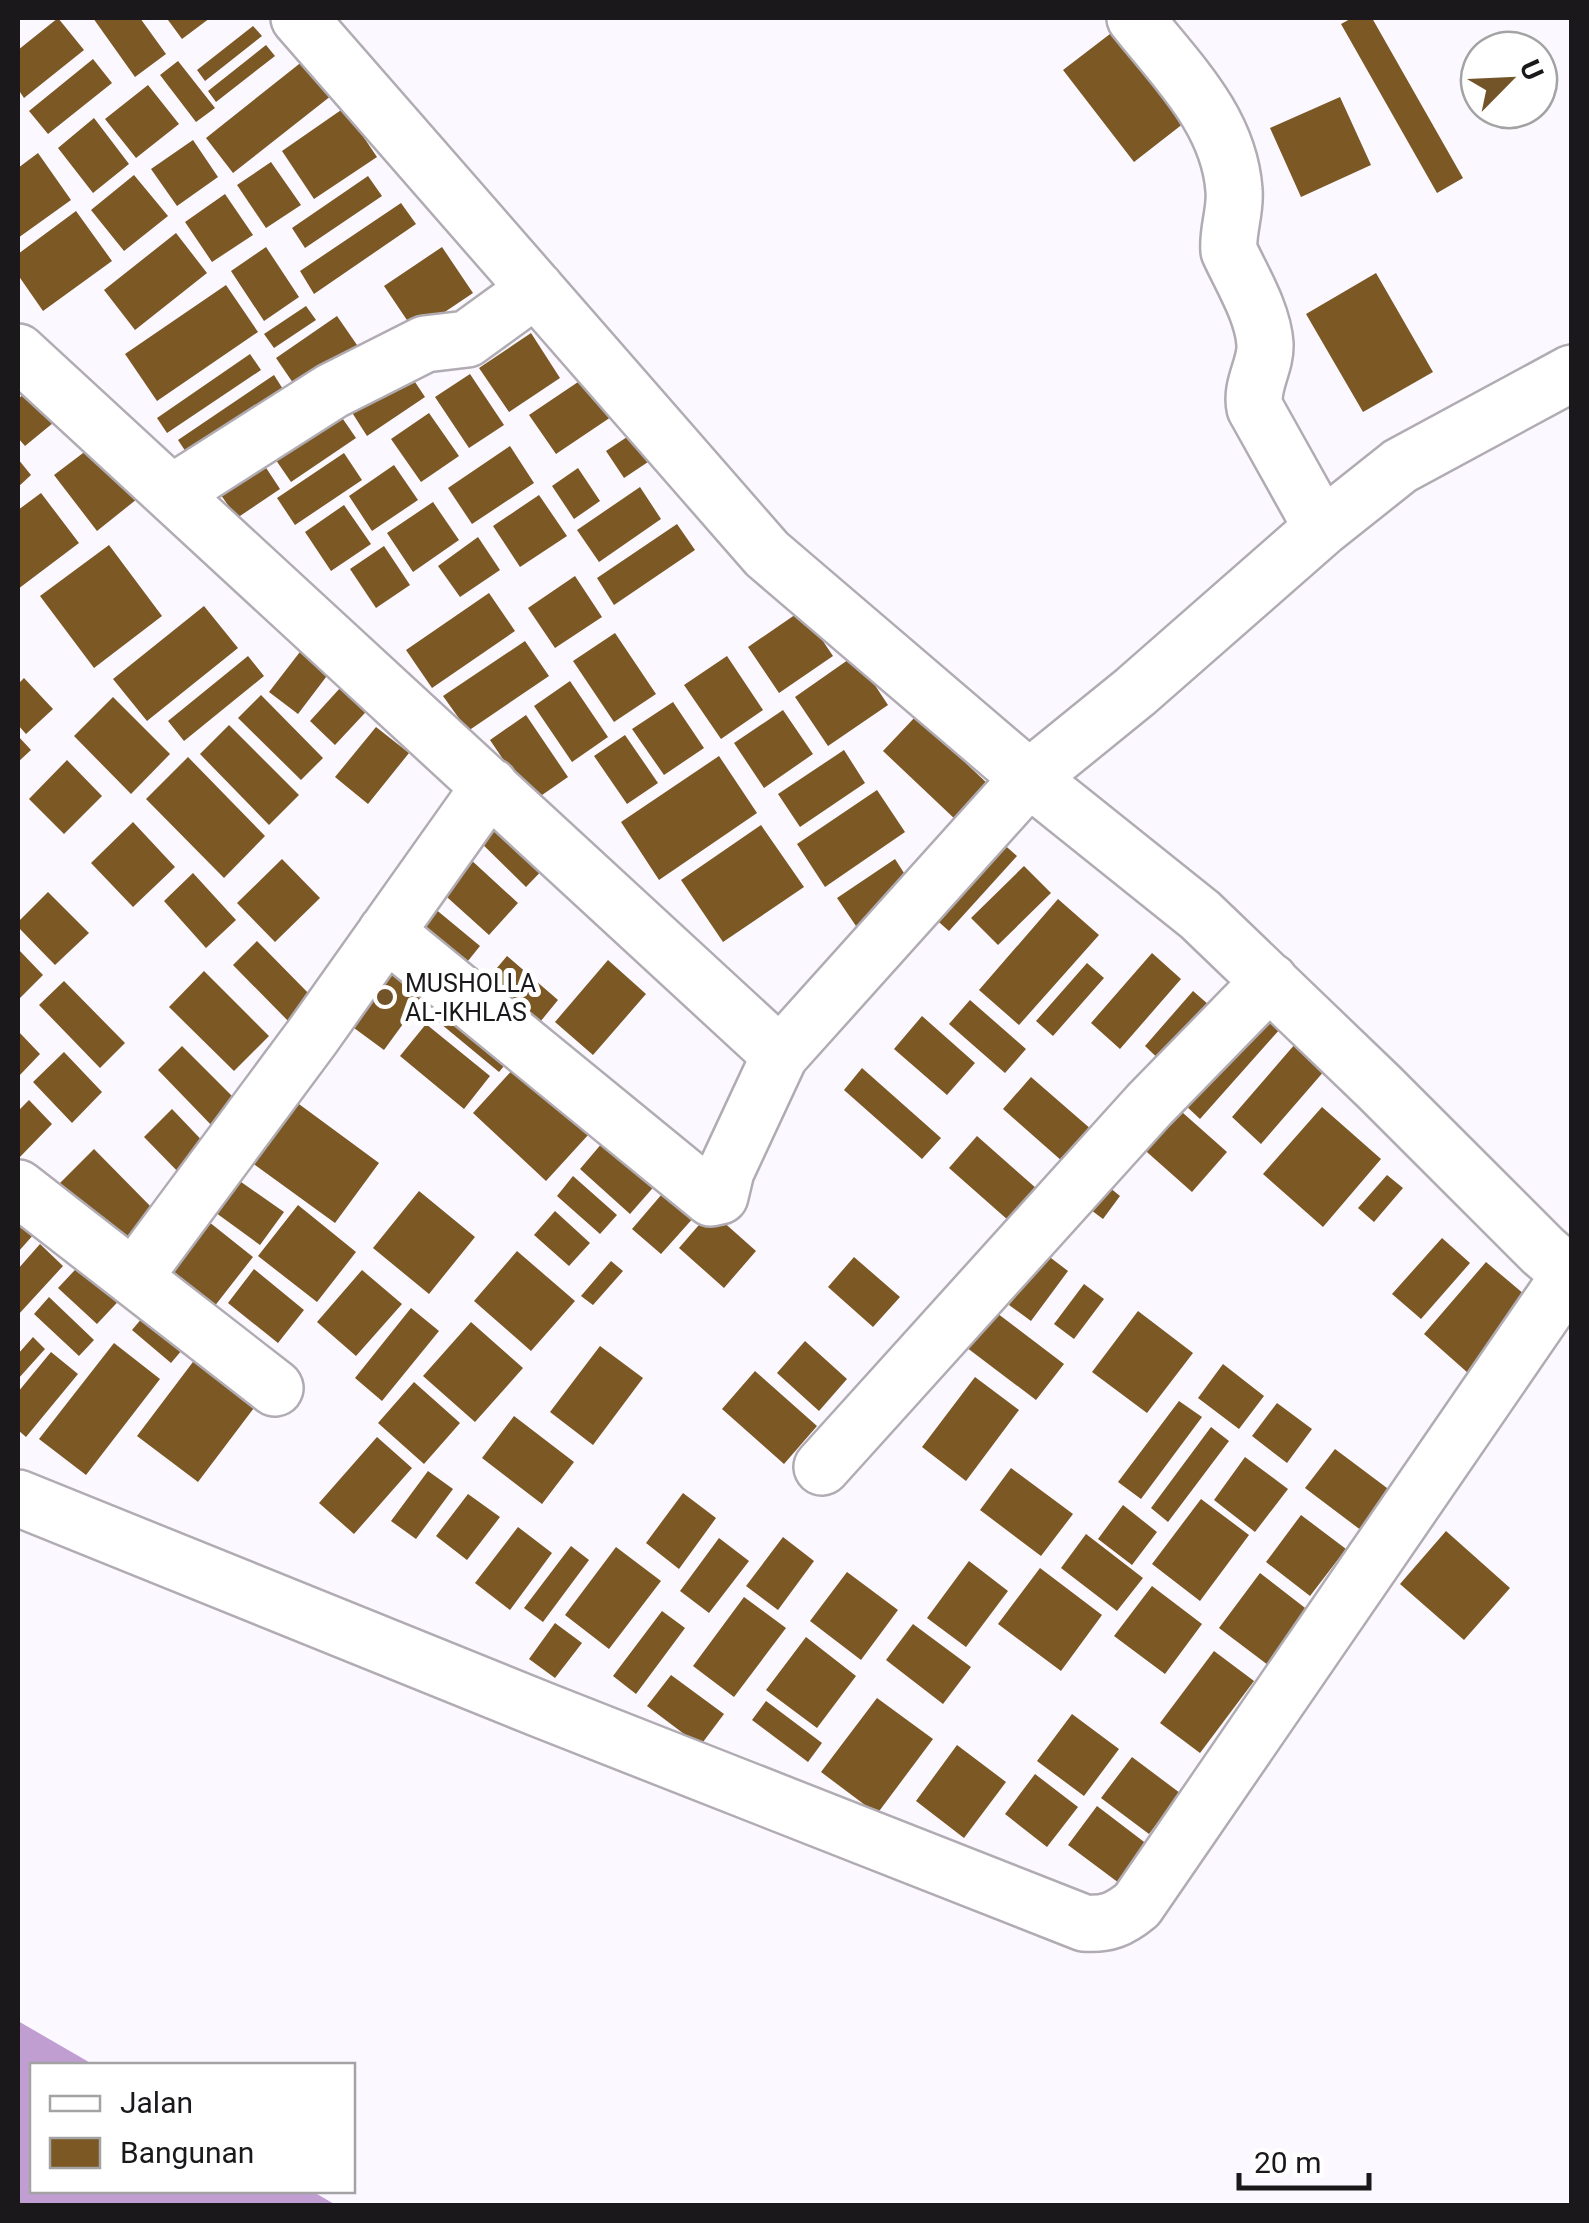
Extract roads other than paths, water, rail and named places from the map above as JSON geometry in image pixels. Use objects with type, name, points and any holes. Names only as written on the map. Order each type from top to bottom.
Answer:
[{"type":"street","points":[[18,1498],[1084,1924],[1112,1922],[1137,1905],[1570,1276],[1200,914],[1029,778],[767,554],[299,18]]},
{"type":"street","points":[[1135,18],[1216,122],[1227,150],[1235,214],[1228,239],[1230,251],[1265,345],[1253,397],[1255,408],[1322,528]]},
{"type":"street","points":[[172,493],[332,392],[425,344],[467,339],[536,289]]},
{"type":"street","points":[[18,352],[780,1054]]},
{"type":"street","points":[[386,932],[710,1198],[720,1196],[734,1153],[780,1054],[1029,778],[1400,466],[1572,373]]},
{"type":"street","points":[[134,1276],[312,1037],[490,786]]},
{"type":"street","points":[[822,1468],[1149,1105],[1270,981]]},
{"type":"street","points":[[18,1188],[275,1388]]},
{"type":"place","name":"MUSHOLLA AL-IKHLAS","points":[[385,997]]}]
